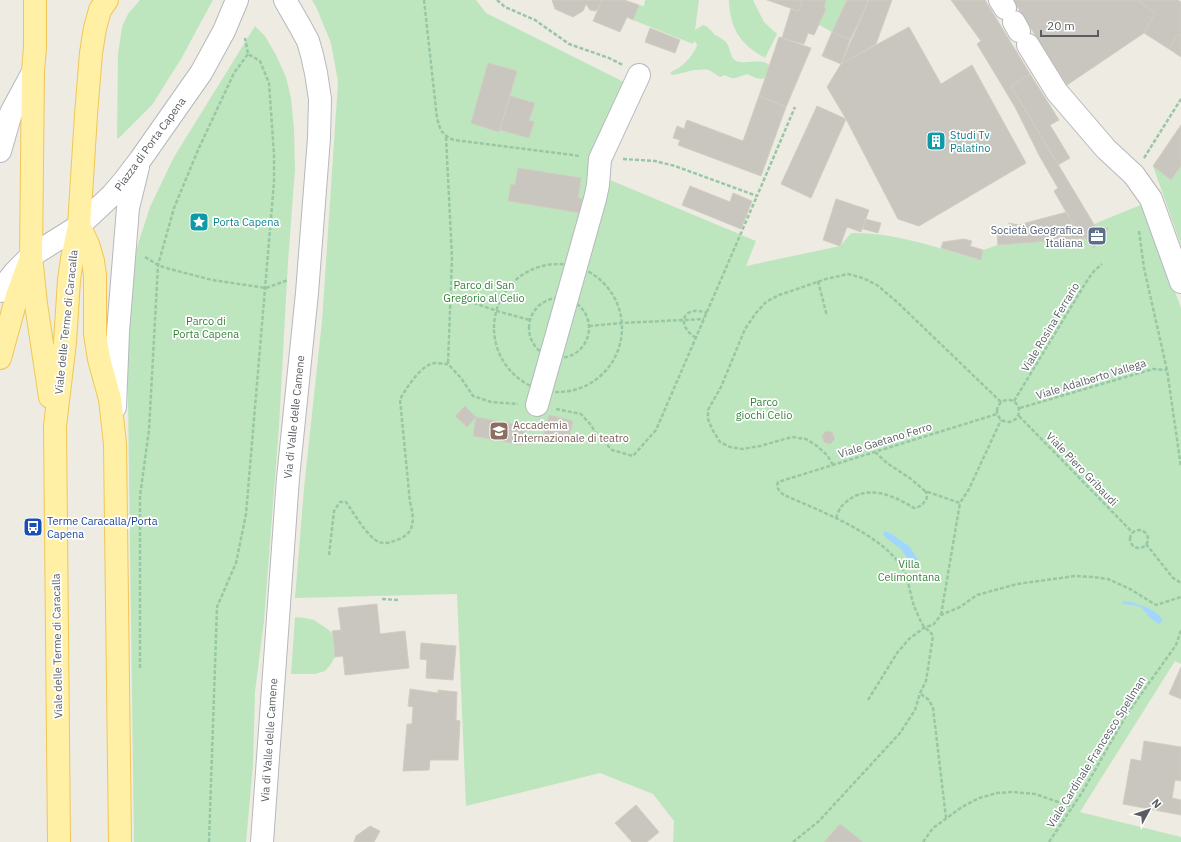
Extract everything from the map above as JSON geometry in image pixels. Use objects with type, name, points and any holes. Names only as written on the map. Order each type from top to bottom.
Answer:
[{"type":"main road","points":[[0,358],[17,296],[31,256],[35,0]]},
{"type":"main road","points":[[80,226],[92,41],[97,18],[107,0]]},
{"type":"main road","name":"Viale delle Terme di Caracalla","points":[[59,842],[55,426],[65,337],[69,280],[72,259],[80,226]]},
{"type":"main road","name":"Viale delle Terme di Caracalla","points":[[80,226],[86,238],[93,261],[95,281],[95,334],[99,359],[110,398],[115,444],[120,842]]},
{"type":"main road","name":"Viale delle Terme di Caracalla","points":[[31,256],[36,304],[55,426]]},
{"type":"street","name":"Piazza di Porta Capena","points":[[0,292],[15,272],[31,256],[80,226],[112,195],[140,160],[201,73],[224,31],[237,0]]},
{"type":"street","name":"Via di Valle delle Camene","points":[[262,842],[288,478],[307,293],[319,138],[320,99],[312,55],[304,35],[285,0]]},
{"type":"street","points":[[1015,24],[1057,92],[1106,149],[1134,175],[1151,200],[1181,282]]},
{"type":"street","points":[[0,151],[11,113],[33,72]]},
{"type":"street","points":[[537,405],[595,199],[598,185],[600,159],[639,75]]},
{"type":"street","name":"Viale delle Terme di Caracalla","points":[[115,444],[116,358],[128,208],[140,160]]},
{"type":"path","points":[[497,0],[505,7],[535,20],[569,44],[608,58],[639,75]]},
{"type":"path","points":[[209,842],[217,607],[236,563],[246,514],[274,182],[274,154],[269,83],[260,61],[248,54],[243,32]]},
{"type":"path","points":[[140,669],[140,496],[149,430],[158,265],[174,208],[198,150],[234,73],[248,54]]},
{"type":"path","points":[[1144,159],[1181,99]]},
{"type":"path","points":[[446,137],[452,257],[448,364]]},
{"type":"path","points":[[329,555],[334,511],[340,502],[346,502],[370,535],[379,542],[390,543],[402,539],[411,530],[413,515],[410,502],[400,399],[420,372],[434,363],[448,364],[461,378],[473,396],[491,402],[537,405],[581,414],[612,450],[633,456],[656,430],[757,196]]},
{"type":"path","name":"Viale Rosina Ferrario","points":[[1014,402],[1088,279],[1102,264]]},
{"type":"path","points":[[158,265],[212,280],[266,288],[294,278]]},
{"type":"path","points":[[1144,268],[1167,370],[1181,467]]},
{"type":"path","points":[[833,464],[817,446],[806,439],[792,437],[760,446],[742,449],[730,447],[720,442],[708,420],[708,410],[721,387],[745,329],[766,302],[779,295],[826,278],[848,274],[863,278],[877,285],[897,302],[1001,402]]},
{"type":"path","points":[[818,281],[827,316]]},
{"type":"path","points":[[451,295],[497,311],[530,320]]},
{"type":"path","points":[[696,338],[684,328],[684,320],[686,315],[692,310],[706,313]]},
{"type":"path","points":[[588,326],[704,319]]},
{"type":"path","name":"Viale Adalberto Vallega","points":[[1020,408],[1153,369],[1167,370]]},
{"type":"path","points":[[1007,400],[1017,403],[1020,408],[1017,419],[1011,422],[1004,422],[1001,420],[997,414],[997,408],[1001,402],[1007,400]]},
{"type":"path","name":"Viale Gaetano Ferro","points":[[836,518],[784,495],[778,491],[778,482],[997,414]]},
{"type":"path","name":"Viale Piero Gribaudi","points":[[1019,416],[1133,533]]},
{"type":"path","points":[[941,615],[960,503],[969,489],[1001,420]]},
{"type":"path","points":[[875,452],[887,463],[926,491],[960,503]]},
{"type":"path","points":[[793,842],[819,821],[900,733],[915,710],[926,681],[934,636],[925,627],[914,605],[902,568],[897,560],[886,549],[861,531],[836,518],[841,507],[848,500],[858,494],[868,492],[888,495],[903,501],[914,508],[920,507],[927,498],[926,491]]},
{"type":"path","name":"Viale Piero Gribaudi","points":[[1137,530],[1145,532],[1148,539],[1146,544],[1141,547],[1133,544],[1131,539],[1133,533],[1137,530]]},
{"type":"path","name":"Viale Piero Gribaudi","points":[[1146,544],[1172,578],[1181,583]]},
{"type":"path","points":[[868,700],[897,653],[909,639],[925,627],[933,625],[941,615],[960,607],[977,595],[1017,584],[1075,576],[1108,579],[1130,589],[1156,605],[1181,597]]},
{"type":"path","points":[[382,600],[398,600]]},
{"type":"path","name":"Viale Cardinale Francesco Spellman","points":[[1049,842],[1083,791],[1127,714],[1176,645],[1181,630]]},
{"type":"path","points":[[920,694],[928,700],[933,708],[946,818]]},
{"type":"path","points":[[923,842],[933,828],[962,806],[979,798],[997,793],[1013,792],[1035,794],[1073,807]]},
{"type":"green space","points":[[140,0],[213,0],[181,59],[152,105],[119,138],[117,138],[118,54],[122,27],[128,14]]},
{"type":"green space","name":"Villa Celimontana","points":[[312,0],[476,0],[486,13],[624,82],[591,172],[756,241],[746,266],[840,246],[851,233],[867,233],[900,238],[980,260],[983,250],[998,245],[1085,238],[1094,248],[1109,229],[1095,226],[1094,224],[1143,204],[1181,308],[1181,664],[1175,661],[1080,812],[1181,837],[1181,842],[673,842],[674,821],[653,794],[600,773],[466,806],[457,594],[295,598],[304,488],[322,321],[338,82],[331,43]]},
{"type":"green space","points":[[645,0],[699,0],[695,30],[703,25],[708,28],[715,35],[726,42],[732,57],[736,61],[767,63],[770,66],[766,77],[762,79],[747,74],[736,78],[731,78],[725,75],[720,77],[709,70],[695,70],[673,75],[670,74],[688,60],[697,47],[697,44],[694,41],[693,44],[633,20],[639,5],[644,6]]},
{"type":"green space","points":[[729,0],[753,0],[764,22],[777,34],[765,58],[756,53],[738,35],[734,27]]},
{"type":"green space","points":[[826,0],[847,0],[832,32],[819,25],[826,9],[824,7]]},
{"type":"green space","name":"Parco di Porta Capena","points":[[255,26],[265,36],[286,77],[291,98],[294,129],[295,169],[288,262],[279,426],[264,621],[255,692],[253,765],[246,842],[134,842],[127,326],[134,263],[138,244],[150,207],[174,157]]},
{"type":"green space","points":[[1153,166],[1171,180],[1181,166],[1181,245]]},
{"type":"green space","points":[[295,617],[314,620],[329,630],[333,635],[335,657],[325,671],[315,674],[291,674]]},
{"type":"water","points":[[885,531],[892,534],[910,547],[920,563],[914,567],[900,548],[886,538],[883,534]]},
{"type":"water","points":[[1125,601],[1135,603],[1151,610],[1163,620],[1159,624],[1151,619],[1141,607],[1123,604],[1122,602]]},
{"type":"building","points":[[552,0],[602,0],[598,9],[595,11],[590,10],[586,4],[583,11],[573,17],[555,9]]},
{"type":"building","points":[[602,0],[624,0],[639,5],[633,20],[627,17],[620,32],[593,21]]},
{"type":"building","points":[[767,0],[802,0],[799,11]]},
{"type":"building","points":[[802,0],[826,0],[824,7],[826,9],[814,35],[808,33],[804,44],[782,38],[791,9],[799,11]]},
{"type":"building","points":[[847,0],[869,0],[850,40],[832,32]]},
{"type":"building","points":[[869,0],[892,0],[876,44],[841,64]]},
{"type":"building","points":[[951,0],[985,0],[1030,74],[1011,86],[1095,226],[1109,228],[1094,248],[1073,224],[1054,191],[1058,188],[1040,157],[1015,107],[977,44],[981,41]]},
{"type":"building","points":[[1013,0],[1137,0],[1155,13],[1144,33],[1067,85]]},
{"type":"building","points":[[1137,0],[1178,0],[1181,2],[1181,36],[1178,34],[1169,49],[1144,33],[1155,13]]},
{"type":"building","name":"Studi Tv Palatino","points":[[909,27],[941,84],[972,65],[1026,163],[919,226],[898,219],[846,119],[827,87],[841,64]]},
{"type":"building","points":[[650,28],[680,40],[675,53],[645,42]]},
{"type":"building","points":[[832,32],[850,40],[841,64],[822,56]]},
{"type":"building","points":[[1178,34],[1181,36],[1181,57],[1169,49]]},
{"type":"building","points":[[779,37],[811,48],[786,107],[759,96]]},
{"type":"building","points":[[488,63],[517,71],[499,132],[471,123]]},
{"type":"building","points":[[1030,74],[1059,120],[1050,125],[1070,158],[1058,165],[1011,86]]},
{"type":"building","points":[[510,96],[535,103],[529,120],[534,122],[529,138],[500,130]]},
{"type":"building","points":[[759,96],[786,107],[761,176],[678,145],[680,140],[673,138],[677,126],[684,129],[687,120],[743,141]]},
{"type":"building","points":[[817,106],[846,119],[811,198],[781,184]]},
{"type":"building","points":[[1181,125],[1181,166],[1171,180],[1153,166]]},
{"type":"building","points":[[518,168],[581,178],[578,198],[582,199],[580,213],[508,201],[511,184],[515,185]]},
{"type":"building","points":[[690,186],[730,202],[733,193],[752,201],[741,229],[682,205]]},
{"type":"building","points":[[836,199],[869,210],[861,232],[847,227],[840,246],[823,240]]},
{"type":"building","points":[[1067,212],[1073,224],[1085,238],[998,245],[997,230],[1009,228],[1009,223],[1018,225]]},
{"type":"building","points":[[865,219],[881,223],[878,233],[863,229]]},
{"type":"building","points":[[964,239],[972,241],[970,246],[983,250],[981,260],[941,248],[943,242]]},
{"type":"building","points":[[465,406],[476,417],[467,427],[455,416]]},
{"type":"building","points":[[549,415],[573,421],[568,441],[544,435]]},
{"type":"building","name":"Accademia Internazionale di teatro","points":[[476,417],[525,426],[522,445],[473,436]]},
{"type":"building","points":[[826,431],[832,432],[835,439],[830,444],[824,442],[822,436]]},
{"type":"building","points":[[377,604],[380,634],[405,631],[409,668],[345,675],[343,656],[335,657],[332,631],[341,630],[338,608]]},
{"type":"building","points":[[421,643],[456,646],[453,680],[426,678],[427,660],[420,659]]},
{"type":"building","points":[[1181,667],[1181,699],[1169,694]]},
{"type":"building","points":[[410,689],[438,693],[438,690],[457,692],[456,720],[460,721],[458,760],[430,760],[429,770],[403,771],[407,724],[412,724],[413,707],[408,706]]},
{"type":"building","points":[[1144,741],[1181,747],[1181,781],[1175,780],[1172,798],[1181,800],[1181,815],[1123,804],[1131,759],[1141,761]]},
{"type":"building","points":[[636,805],[659,832],[647,842],[632,842],[615,823]]},
{"type":"building","points":[[840,824],[863,842],[824,842]]},
{"type":"building","points":[[370,826],[380,831],[374,842],[354,842],[356,836]]},
{"type":"place","name":"Studi Tv Palatino","points":[[936,141]]},
{"type":"place","name":"Porta Capena","points":[[199,222]]},
{"type":"place","name":"Società Geografica Italiana","points":[[1097,236]]},
{"type":"place","name":"Accademia Internazionale di teatro","points":[[499,431]]},
{"type":"place","name":"Terme Caracalla/Porta Capena","points":[[33,527]]},
{"type":"park label","name":"Parco di San Gregorio al Celio","points":[[484,291]]},
{"type":"park label","name":"Parco giochi Celio","points":[[764,408]]}]
